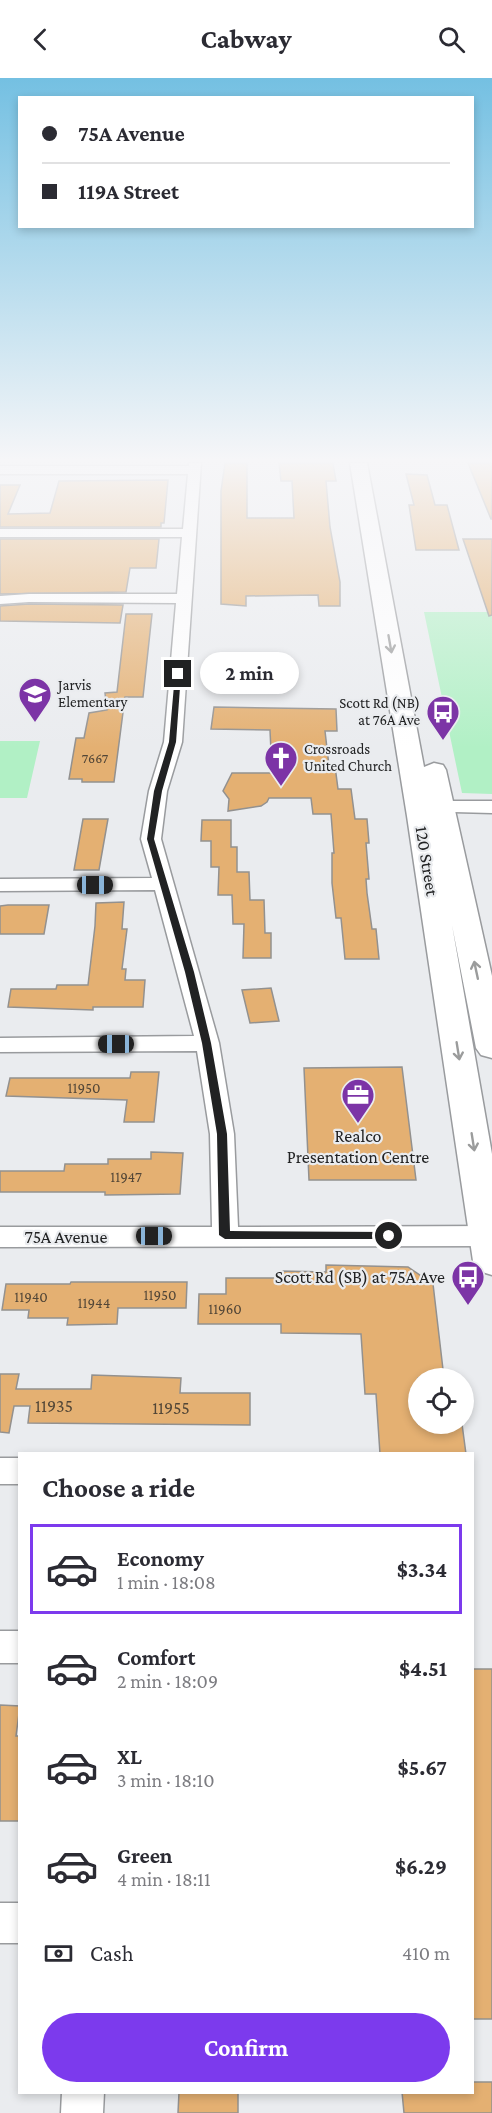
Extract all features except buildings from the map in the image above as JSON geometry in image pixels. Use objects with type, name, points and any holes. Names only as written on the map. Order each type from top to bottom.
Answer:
[{"type":"main road","name":"120 Street","points":[[376,558],[378,579],[429,807],[492,1048]]},
{"type":"main road","name":"120 Street","points":[[391,558],[419,696]]},
{"type":"main road","points":[[378,579],[388,586],[391,601],[400,606]]},
{"type":"main road","name":"120 Street","points":[[426,729],[429,807],[491,1244]]},
{"type":"street","points":[[188,558],[173,742],[158,791],[150,839],[207,1043],[222,1134],[225,1235]]},
{"type":"street","points":[[0,600],[29,598],[185,599]]},
{"type":"street","points":[[429,807],[492,807]]},
{"type":"street","points":[[0,885],[164,884]]},
{"type":"street","points":[[0,1045],[207,1043]]},
{"type":"street","name":"75A Avenue","points":[[0,1237],[225,1235],[491,1244]]},
{"type":"street","points":[[0,1471],[18,1471]]},
{"type":"street","points":[[0,1647],[18,1647]]},
{"type":"street","points":[[0,1923],[18,1923]]},
{"type":"street","points":[[82,2113],[83,2094]]},
{"type":"green space","points":[[424,612],[492,612],[492,794],[462,793]]},
{"type":"green space","points":[[0,741],[40,741],[27,798],[0,798]]},
{"type":"place","name":"Jarvis Elementary","points":[[35,723]]},
{"type":"place","name":"Scott Rd (NB) at 76A Ave","points":[[443,741]]},
{"type":"place","name":"Crossroads United Church","points":[[281,787]]},
{"type":"place","name":"Realco Presentation Centre","points":[[358,1124]]},
{"type":"place","name":"Scott Rd (SB) at 75A Ave","points":[[468,1306]]},
{"type":"route","points":[[178,674],[173,742],[158,791],[150,839],[207,1043],[222,1134],[225,1235],[389,1236]]}]
